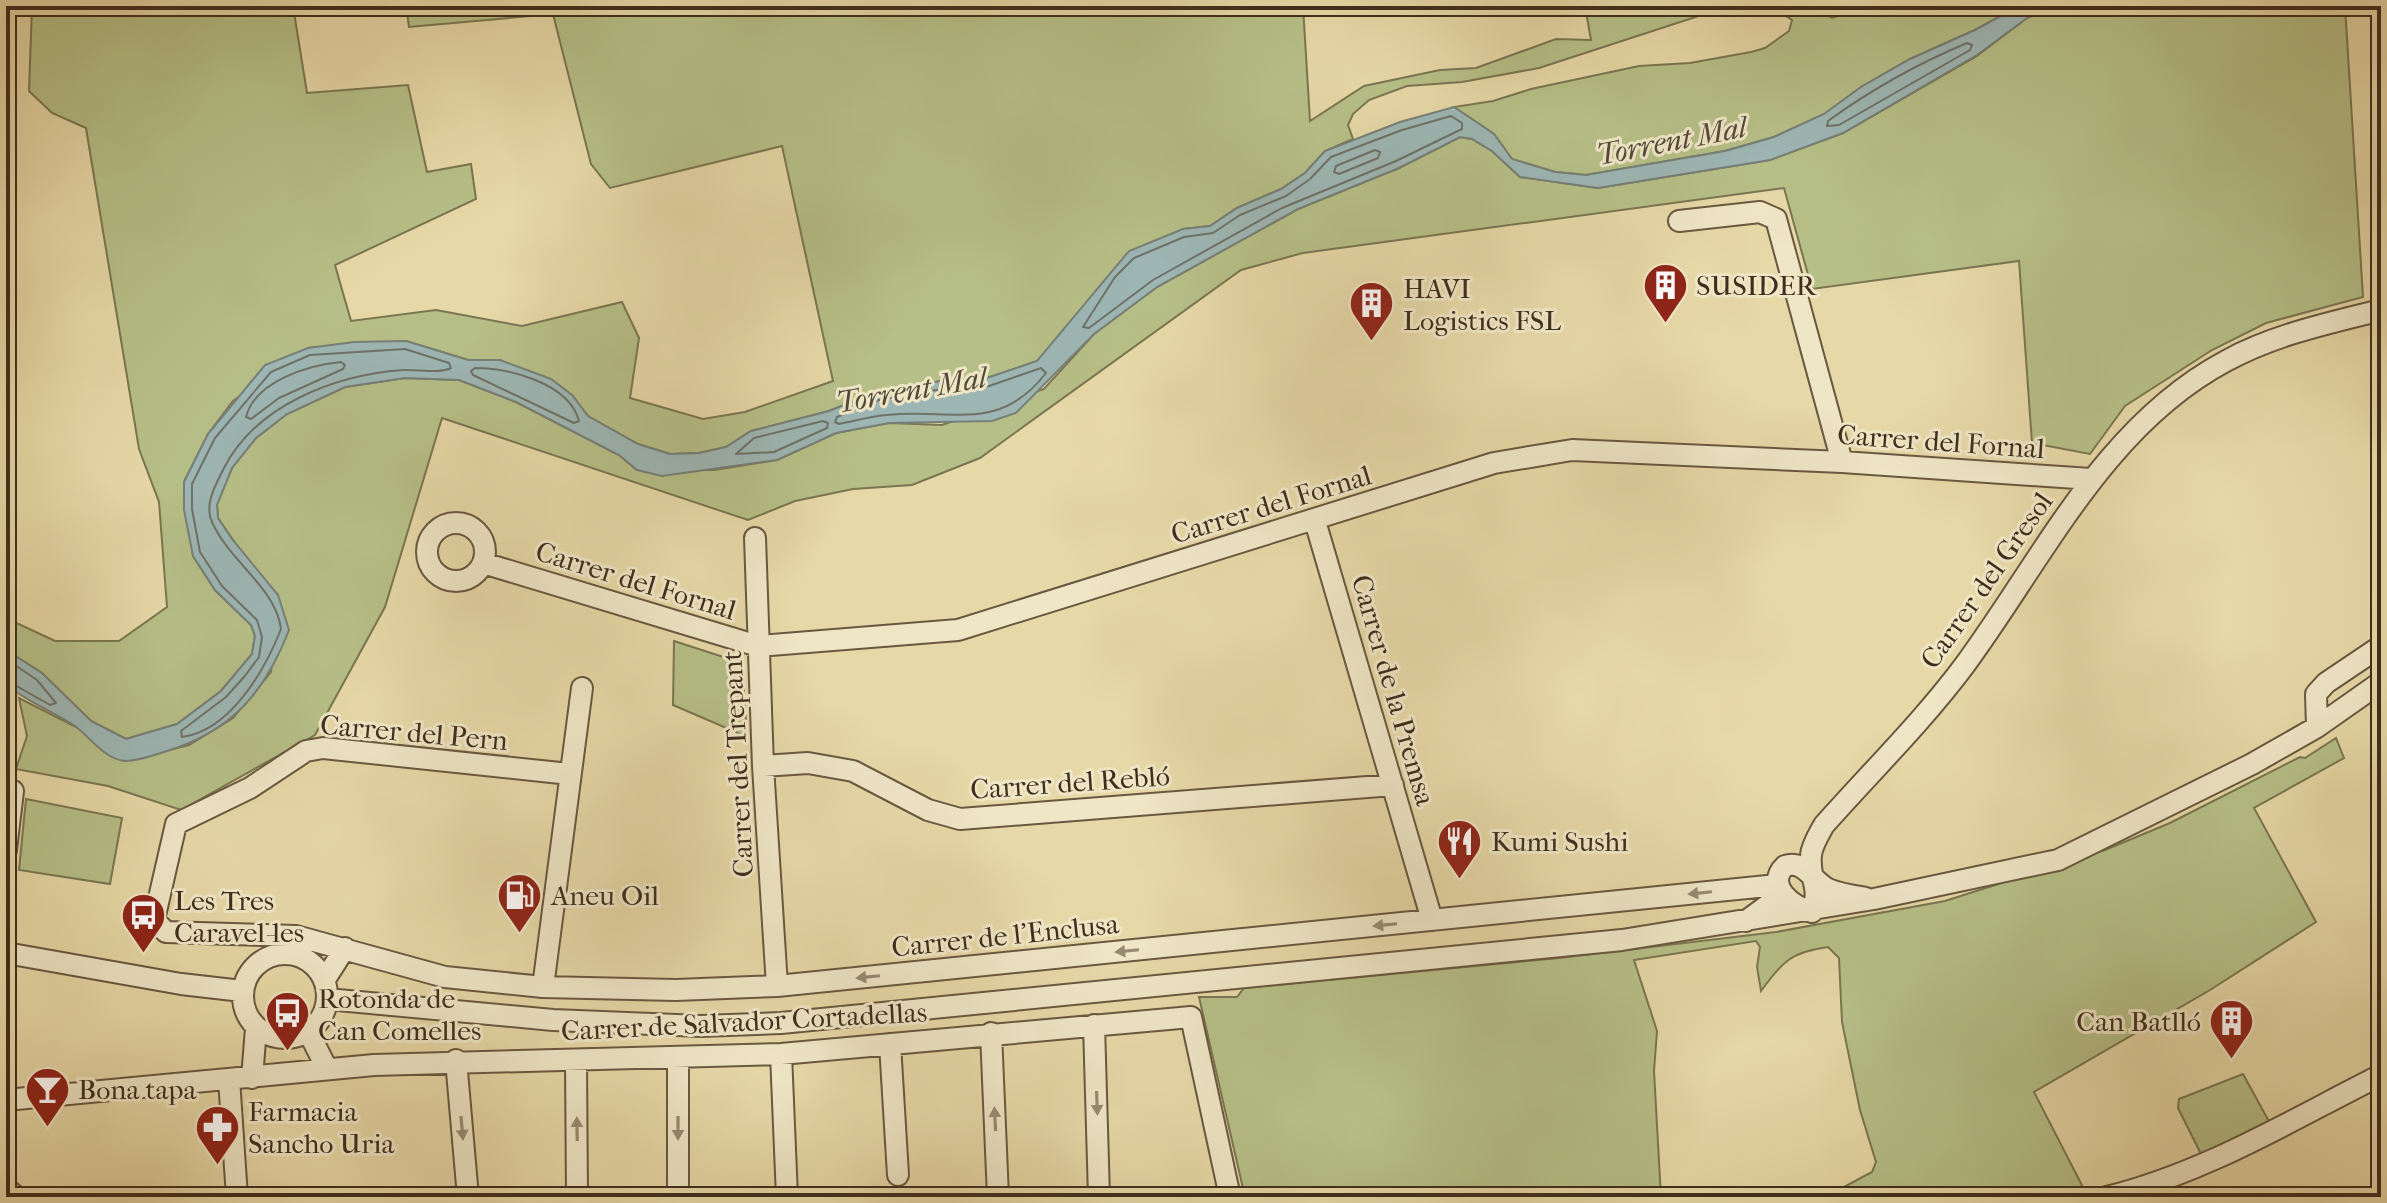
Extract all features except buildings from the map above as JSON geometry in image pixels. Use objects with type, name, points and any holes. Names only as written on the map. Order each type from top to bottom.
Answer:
[{"type":"street","points":[[1679,221],[1760,212],[1776,219],[1842,462]]},
{"type":"street","name":"Carrer del Gresol","points":[[1746,921],[1772,902],[1779,871],[1787,865],[1804,839],[1824,825],[1962,668],[2091,479],[2160,407],[2224,361],[2273,340],[2381,310]]},
{"type":"street","name":"Carrer del Fornal","points":[[483,563],[758,646],[958,630],[1494,463],[1572,450],[1842,462],[2091,479]]},
{"type":"street","name":"Carrer de la Premsa","points":[[1315,521],[1432,920]]},
{"type":"street","name":"Carrer del Trepant","points":[[755,538],[763,766],[777,986]]},
{"type":"street","points":[[2317,727],[2316,694],[2326,683],[2381,646]]},
{"type":"street","points":[[326,990],[553,1020],[701,1026],[781,1023],[1622,940],[1812,912],[2058,860],[2252,764],[2317,727],[2381,682]]},
{"type":"street","points":[[543,987],[582,688]]},
{"type":"street","name":"Carrer del Pern","points":[[242,932],[166,932],[154,920],[176,824],[250,788],[306,751],[323,748],[570,774]]},
{"type":"street","name":"Carrer del Rebló","points":[[763,766],[808,763],[853,771],[928,810],[960,819],[1393,785]]},
{"type":"street","points":[[6,850],[13,791]]},
{"type":"street","points":[[1812,912],[1818,891],[1812,878],[1811,852],[1824,825]]},
{"type":"street","points":[[1787,865],[1799,865],[1830,890],[1874,899]]},
{"type":"street","points":[[1777,885],[1793,905],[1812,912]]},
{"type":"street","name":"Carrer de l'Enclusa","points":[[242,932],[296,936],[445,977],[543,987],[676,990],[777,986],[1777,885]]},
{"type":"street","points":[[242,932],[252,969]]},
{"type":"street","points":[[326,990],[309,961],[298,955],[273,955],[252,969],[242,991],[248,1017],[256,1028],[276,1038],[308,1031],[317,1023],[326,990],[345,948]]},
{"type":"street","points":[[6,953],[181,984],[242,991]]},
{"type":"street","name":"Carrer de Salvador Cortadellas","points":[[6,1100],[327,1069],[456,1060],[576,1061],[781,1054],[1191,1017],[1230,1197]]},
{"type":"street","points":[[1094,1025],[1099,1197]]},
{"type":"street","points":[[252,1078],[256,1028]]},
{"type":"street","points":[[308,1031],[327,1069]]},
{"type":"street","points":[[991,1033],[998,1197]]},
{"type":"street","points":[[890,1044],[898,1175]]},
{"type":"street","points":[[781,1054],[787,1197]]},
{"type":"street","points":[[678,1059],[678,1197]]},
{"type":"street","points":[[456,1060],[468,1197]]},
{"type":"street","points":[[576,1061],[577,1197]]},
{"type":"street","points":[[2107,1197],[2170,1178],[2238,1151],[2381,1075]]},
{"type":"street","points":[[229,1079],[237,1197]]},
{"type":"street","points":[[6,1188],[16,1197]]},
{"type":"green space","points":[[32,6],[293,6],[307,93],[408,85],[427,172],[471,164],[476,199],[335,265],[351,321],[436,310],[522,326],[622,302],[639,338],[630,398],[703,419],[745,412],[833,381],[782,146],[610,188],[591,164],[553,14],[409,27],[406,6],[1303,6],[1310,121],[1364,86],[1440,70],[1476,68],[1556,39],[1591,40],[1585,6],[1810,6],[1832,18],[1867,6],[2019,6],[1910,59],[1861,87],[1825,114],[1774,137],[1725,151],[1586,175],[1555,172],[1512,159],[1494,134],[1454,107],[1493,101],[1531,89],[1639,66],[1690,63],[1751,52],[1765,48],[1789,31],[1792,20],[1784,15],[1717,10],[1539,68],[1462,82],[1407,86],[1369,100],[1353,114],[1348,125],[1353,139],[1325,151],[1305,173],[1281,189],[1237,208],[1210,226],[1183,229],[1077,317],[1038,361],[987,378],[941,381],[877,392],[829,411],[751,431],[726,447],[699,453],[670,454],[638,444],[588,416],[572,395],[500,360],[468,360],[406,341],[308,348],[233,401],[208,434],[184,482],[193,556],[215,590],[251,625],[255,636],[252,654],[221,691],[177,724],[126,739],[91,721],[42,673],[6,650],[6,618],[55,641],[119,641],[167,607],[159,502],[139,449],[86,128],[52,113],[29,91]]},
{"type":"green space","points":[[2055,6],[2345,6],[2363,297],[2266,323],[2212,350],[2125,406],[2090,454],[2032,443],[2019,261],[1812,289],[1784,188],[1303,253],[1241,270],[980,458],[912,485],[853,489],[795,501],[748,520],[442,418],[385,607],[315,735],[181,810],[108,786],[16,769],[27,736],[19,698],[76,727],[125,761],[189,745],[233,718],[271,672],[278,595],[253,569],[218,518],[217,505],[221,492],[232,468],[256,438],[287,414],[345,387],[405,378],[459,380],[516,402],[619,455],[637,470],[714,470],[777,460],[836,433],[889,423],[942,425],[1044,389],[1094,334],[1157,287],[1298,209],[1399,168],[1460,137],[1472,139],[1492,151],[1520,177],[1598,188],[1770,160],[1843,133],[1977,56],[2027,18]]},
{"type":"green space","points":[[674,641],[742,663],[747,737],[673,705]]},
{"type":"green space","points":[[2336,738],[2344,758],[2254,808],[2316,922],[2210,990],[2034,1092],[2088,1197],[1845,1197],[1842,1188],[1872,1172],[1876,1162],[1860,1110],[1842,1022],[1839,958],[1828,947],[1796,955],[1775,973],[1761,991],[1757,967],[1760,947],[1756,941],[1634,960],[1657,1031],[1654,1071],[1661,1197],[1245,1197],[1199,997],[1237,997],[1244,988],[1559,958],[1776,932],[1945,901],[2105,850],[2170,823],[2300,757],[2305,758]]},
{"type":"green space","points":[[26,799],[122,818],[110,884],[19,870]]},
{"type":"green space","points":[[2243,1074],[2271,1125],[2201,1154],[2178,1108],[2179,1099]]},
{"type":"water","name":"Torrent Mal","points":[[2019,6],[2055,6],[2027,18],[1977,55],[1843,133],[1770,160],[1598,188],[1520,177],[1492,151],[1472,139],[1460,137],[1399,168],[1298,209],[1157,287],[1094,334],[1016,413],[992,421],[889,423],[836,433],[777,460],[662,476],[637,470],[619,455],[516,402],[459,380],[405,378],[345,387],[287,414],[256,438],[232,468],[217,505],[218,518],[232,539],[278,595],[289,630],[280,652],[257,690],[228,720],[190,743],[146,758],[125,761],[110,756],[75,726],[6,685],[6,650],[42,673],[91,721],[126,739],[177,724],[221,691],[252,654],[255,636],[251,625],[215,590],[193,556],[184,510],[184,482],[208,434],[265,365],[308,348],[354,342],[406,341],[468,360],[500,360],[551,379],[572,395],[588,416],[638,444],[670,454],[699,453],[726,447],[751,431],[829,411],[877,392],[941,381],[987,378],[1037,361],[1129,251],[1183,229],[1210,226],[1237,208],[1281,189],[1305,173],[1325,151],[1400,122],[1454,107],[1494,134],[1512,159],[1555,172],[1586,175],[1725,151],[1774,137],[1824,114],[1861,87],[1910,59]]},
{"type":"place","name":"SUSIDER","points":[[1665,324]]},
{"type":"place","name":"HAVI Logistics FSL","points":[[1372,343]]},
{"type":"place","name":"Kumi Sushi","points":[[1460,880]]},
{"type":"place","name":"Aneu Oil","points":[[520,934]]},
{"type":"place","name":"Les Tres Caravel-les","points":[[143,955]]},
{"type":"place","name":"Rotonda de Can Comelles","points":[[287,1053]]},
{"type":"place","name":"Can Batlló","points":[[2232,1060]]},
{"type":"place","name":"Bona tapa","points":[[47,1128]]},
{"type":"place","name":"Farmacia Sancho Uria","points":[[217,1166]]}]
